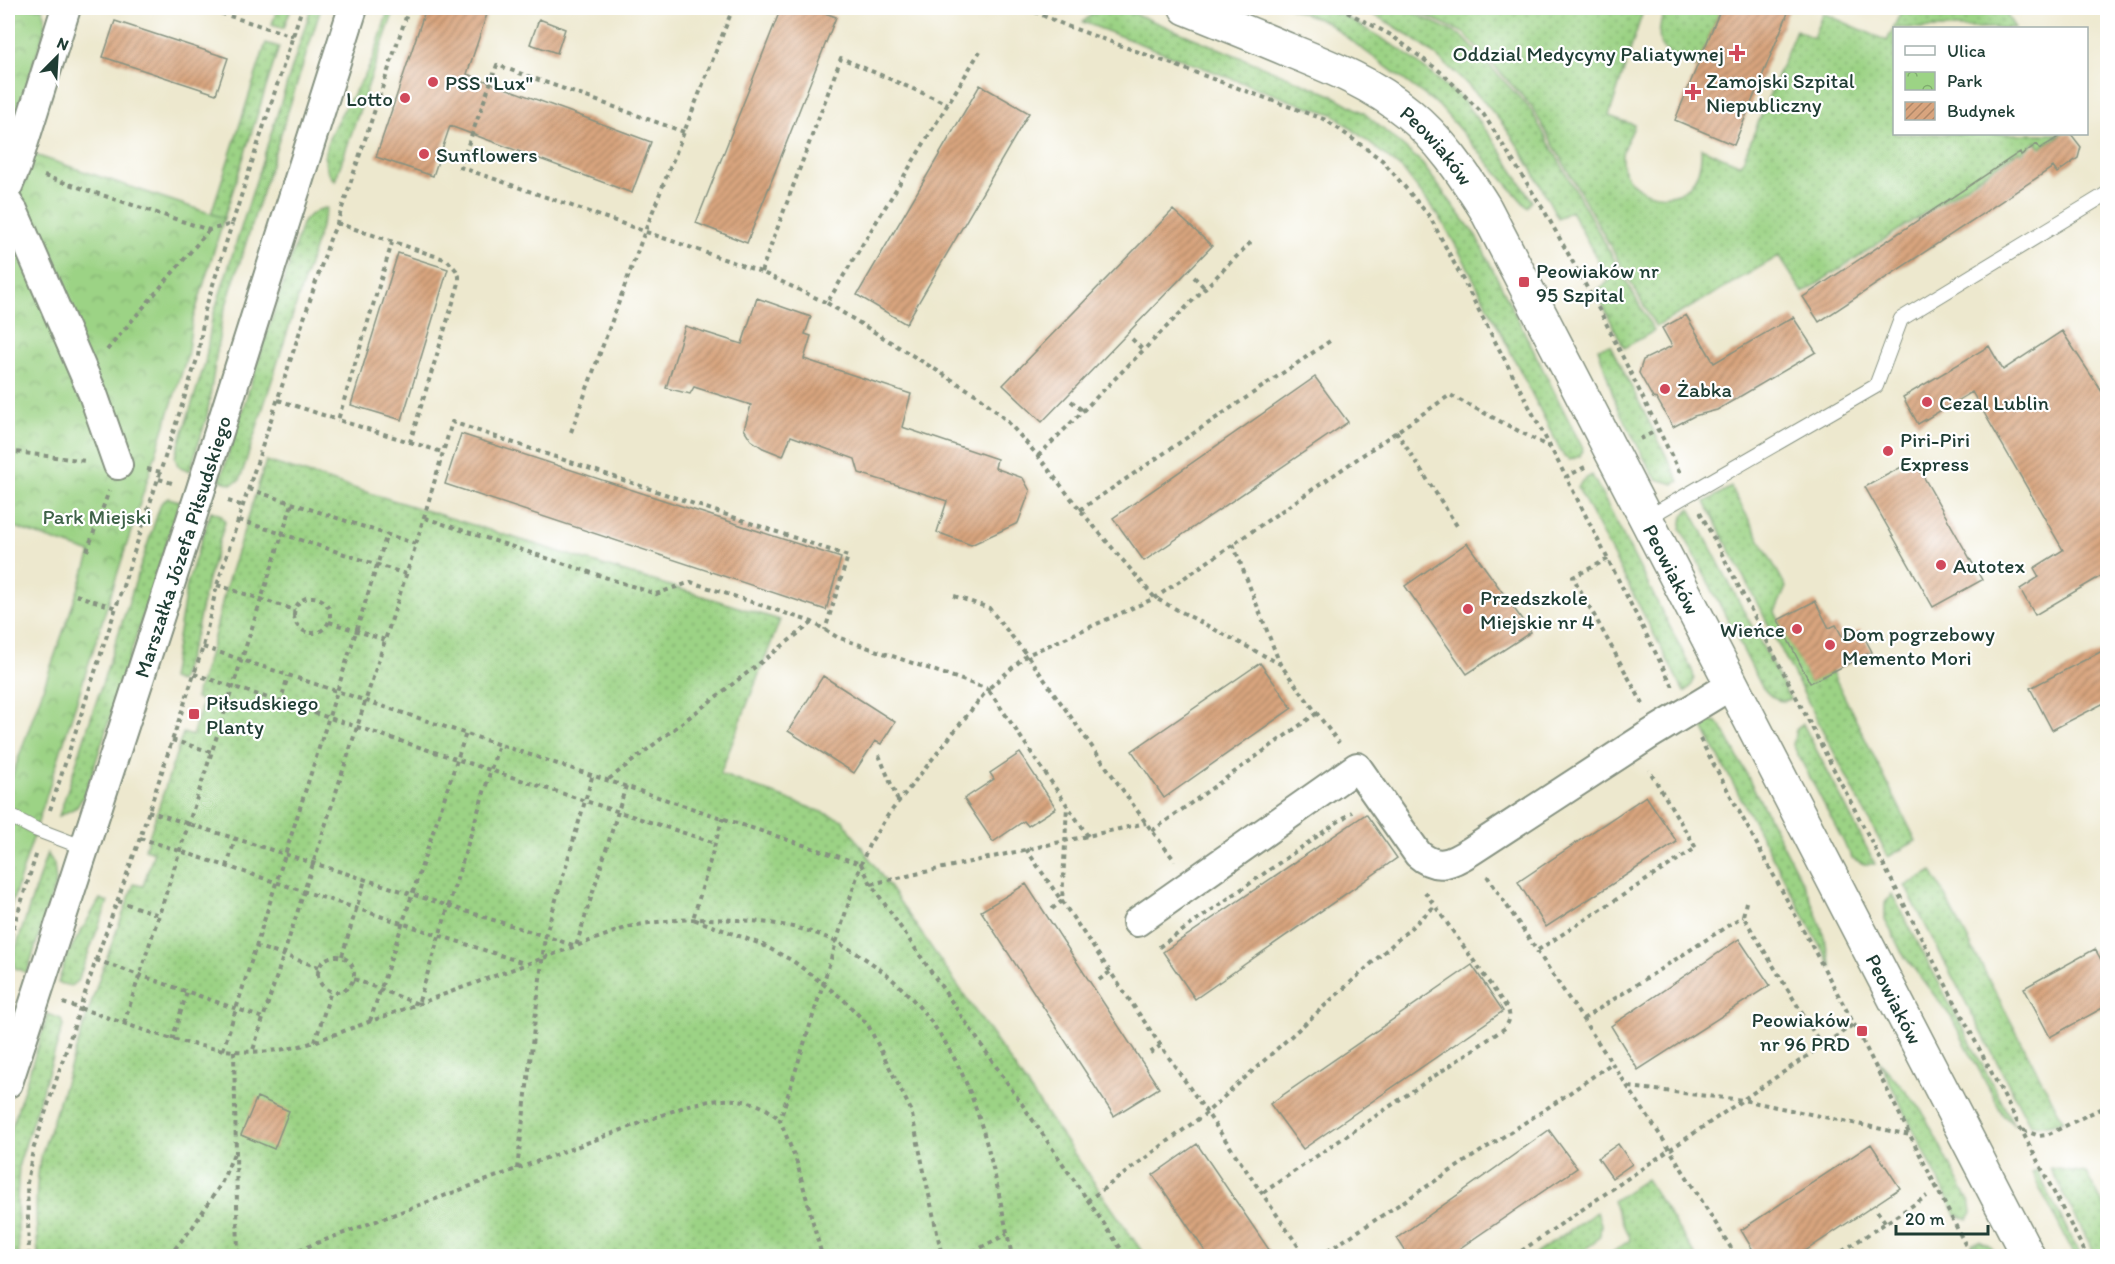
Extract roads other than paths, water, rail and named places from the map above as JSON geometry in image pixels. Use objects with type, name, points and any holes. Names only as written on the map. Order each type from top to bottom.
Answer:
[{"type":"main road","name":"Peowiaków","points":[[1186,8],[1369,85],[1409,113],[1442,147],[1461,171],[1485,208],[1647,518],[2028,1257]]},
{"type":"street","points":[[12,176],[66,8]]},
{"type":"street","name":"Marszałka Józefa Piłsudskiego","points":[[8,1083],[200,492],[353,8]]},
{"type":"street","points":[[8,203],[14,212],[85,376],[115,473]]},
{"type":"street","points":[[1137,922],[1357,767],[1423,859],[1437,865],[1445,864],[1471,851],[1732,684]]},
{"type":"lane","points":[[1647,518],[1876,386],[1900,319],[2108,193]]},
{"type":"lane","points":[[8,815],[35,829],[85,848]]},
{"type":"place","name":"Oddzial Medycyny Paliatywnej","points":[[1737,53]]},
{"type":"place","name":"PSS \"Lux\"","points":[[433,82]]},
{"type":"place","name":"Zamojski Szpital Niepubliczny","points":[[1693,92]]},
{"type":"place","name":"Lotto","points":[[405,98]]},
{"type":"place","name":"Sunflowers","points":[[424,154]]},
{"type":"place","name":"Peowiaków nr 95 Szpital","points":[[1524,282]]},
{"type":"place","name":"Żabka","points":[[1665,389]]},
{"type":"place","name":"Cezal Lublin","points":[[1927,402]]},
{"type":"place","name":"Piri-Piri Express","points":[[1888,451]]},
{"type":"place","name":"Autotex","points":[[1941,565]]},
{"type":"place","name":"Przedszkole Miejskie nr 4","points":[[1468,609]]},
{"type":"place","name":"Wieńce","points":[[1797,629]]},
{"type":"place","name":"Dom pogrzebowy Memento Mori","points":[[1830,645]]},
{"type":"place","name":"Piłsudskiego Planty","points":[[194,714]]},
{"type":"place","name":"Peowiaków nr 96 PRD","points":[[1862,1031]]},
{"type":"park label","name":"Park Miejski","points":[[97,516]]}]
